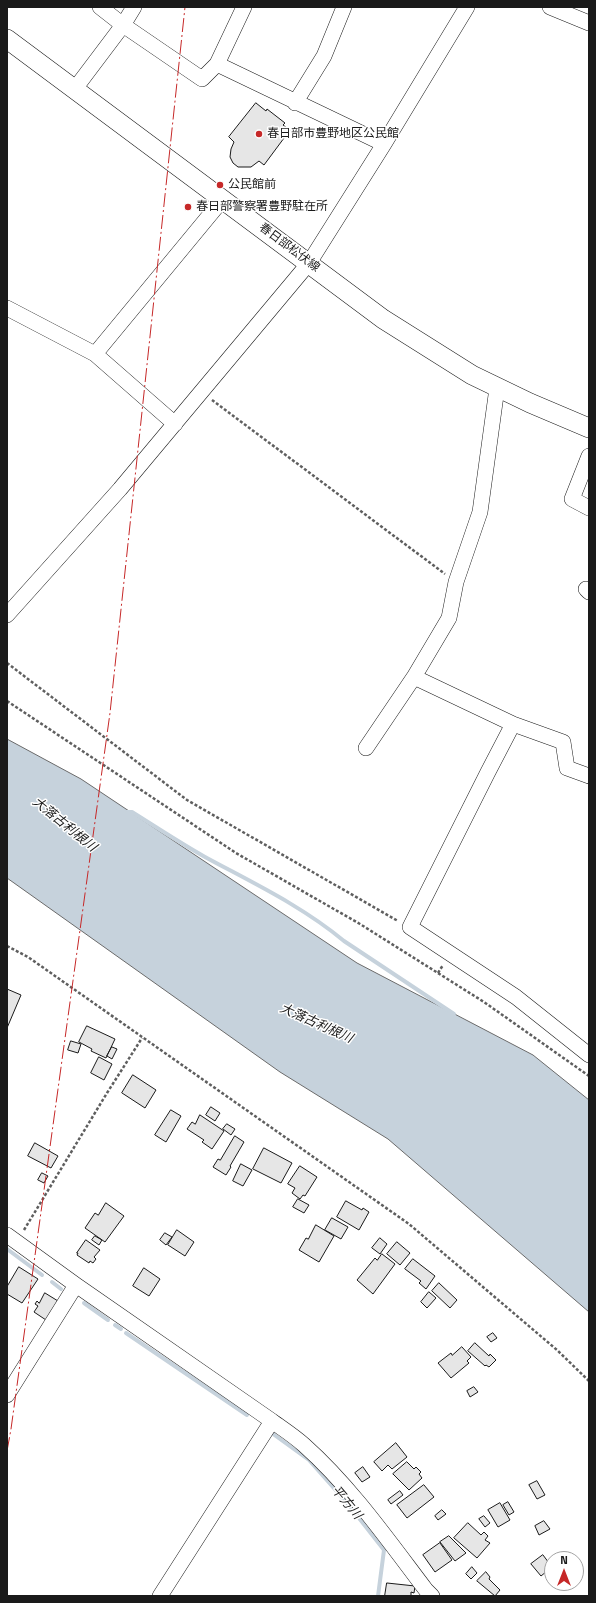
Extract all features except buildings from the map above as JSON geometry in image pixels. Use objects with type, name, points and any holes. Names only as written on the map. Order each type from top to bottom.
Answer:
[{"type":"main road","name":"春日部松伏線","points":[[7,39],[389,323],[449,362],[497,388],[589,428]]},
{"type":"street","points":[[100,7],[123,25],[202,79],[217,64],[244,7]]},
{"type":"street","points":[[74,90],[123,25],[134,7]]},
{"type":"street","points":[[295,103],[324,56],[344,7]]},
{"type":"street","points":[[7,615],[120,490],[309,263],[384,144],[467,7]]},
{"type":"street","points":[[550,7],[589,23]]},
{"type":"street","points":[[217,64],[295,103],[384,144]]},
{"type":"street","points":[[95,354],[223,199]]},
{"type":"street","points":[[7,308],[95,354],[175,424]]},
{"type":"street","points":[[366,748],[414,677],[449,618],[456,582],[480,512],[497,388]]},
{"type":"street","points":[[589,456],[572,499],[589,508]]},
{"type":"street","points":[[414,677],[513,724],[563,742],[567,768],[589,776]]},
{"type":"street","points":[[513,724],[410,927],[516,997],[589,1055]]},
{"type":"street","points":[[12,1239],[76,1286],[304,1444],[374,1522],[432,1596]]},
{"type":"street","points":[[7,1395],[76,1286]]},
{"type":"street","points":[[160,1596],[272,1421]]},
{"type":"path","points":[[202,393],[456,582]]},
{"type":"path","points":[[7,663],[187,800],[410,927]]},
{"type":"path","points":[[7,701],[236,853],[360,924],[484,1002],[589,1076]]},
{"type":"path","points":[[7,946],[28,957],[410,1224],[557,1350],[589,1381]]},
{"type":"path","points":[[12,1239],[142,1038]]},
{"type":"water","name":"大落古利根川","points":[[7,739],[81,779],[357,963],[533,1055],[589,1100],[589,1312],[388,1139],[280,1072],[7,878]]},
{"type":"waterway","points":[[127,812],[132,812],[177,841],[294,906],[454,1014]]},
{"type":"waterway","name":"平方川","points":[[7,1249],[42,1275]]},
{"type":"waterway","name":"平方川","points":[[52,1282],[61,1289]]},
{"type":"waterway","name":"平方川","points":[[84,1303],[108,1320]]},
{"type":"waterway","name":"平方川","points":[[115,1325],[121,1329]]},
{"type":"waterway","name":"平方川","points":[[126,1333],[247,1415]]},
{"type":"waterway","name":"平方川","points":[[269,1431],[309,1460],[348,1504],[384,1550],[378,1596]]},
{"type":"power","points":[[7,1451],[110,713],[185,7]]},
{"type":"place","name":"春日部市豊野地区公民館","points":[[259,134]]},
{"type":"place","name":"公民館前","points":[[220,185]]},
{"type":"place","name":"春日部警察署豊野駐在所","points":[[188,207]]}]
